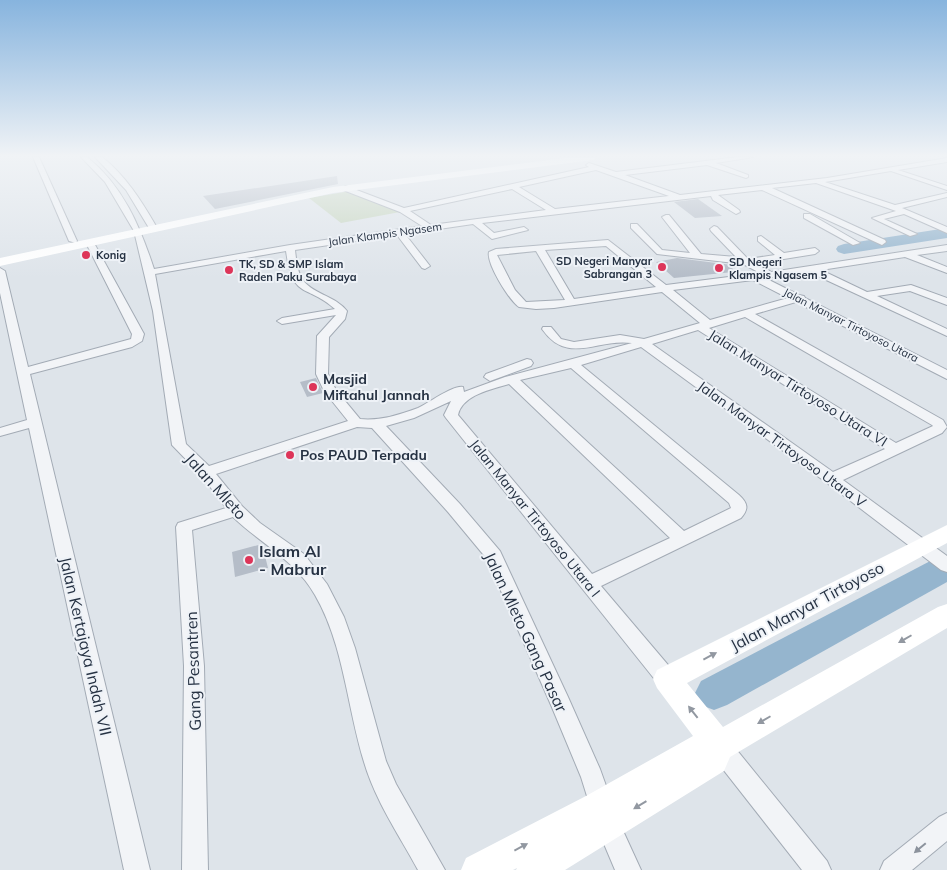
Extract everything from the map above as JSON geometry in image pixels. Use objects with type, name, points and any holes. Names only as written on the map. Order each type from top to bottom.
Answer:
[{"type":"main road","points":[[0,262],[90,243],[144,229],[299,198]]},
{"type":"main road","points":[[0,256],[73,241],[114,236]]},
{"type":"main road","points":[[478,870],[604,815],[713,760],[719,746],[947,615]]},
{"type":"main road","points":[[667,679],[719,746]]},
{"type":"main road","points":[[533,870],[604,815]]},
{"type":"street","points":[[54,198],[73,241]]},
{"type":"street","points":[[122,198],[144,229]]},
{"type":"street","points":[[133,198],[144,229]]},
{"type":"street","points":[[371,198],[403,210],[430,228]]},
{"type":"street","points":[[403,210],[457,198]]},
{"type":"street","points":[[531,198],[553,211]]},
{"type":"street","name":"Jalan Klampis Ngasem","points":[[150,272],[290,248],[474,221],[675,198]]},
{"type":"street","points":[[716,198],[736,212]]},
{"type":"street","points":[[786,198],[882,242]]},
{"type":"street","points":[[862,198],[905,212],[947,230]]},
{"type":"street","points":[[894,208],[936,198]]},
{"type":"street","points":[[808,208],[797,210],[856,243]]},
{"type":"street","points":[[905,212],[876,218],[913,234]]},
{"type":"street","points":[[666,217],[698,256]]},
{"type":"street","points":[[474,221],[492,236],[524,230]]},
{"type":"street","points":[[634,226],[657,251],[746,262],[815,251]]},
{"type":"street","name":"Jalan Mleto","points":[[144,229],[179,445],[207,472],[236,510],[254,527],[298,559],[321,589],[335,617],[345,648],[375,763],[388,792],[432,870]]},
{"type":"street","points":[[714,229],[746,262],[771,274]]},
{"type":"street","points":[[399,232],[425,266]]},
{"type":"street","points":[[761,239],[782,256]]},
{"type":"street","points":[[24,372],[128,345],[136,341],[138,334],[90,243]]},
{"type":"street","points":[[665,289],[608,243],[499,251],[492,254],[517,302],[526,306],[571,302],[665,289],[754,276],[771,274],[947,248]]},
{"type":"street","points":[[290,248],[297,278],[309,290],[331,301],[342,311]]},
{"type":"street","points":[[538,248],[571,302]]},
{"type":"street","points":[[907,254],[947,270]]},
{"type":"street","points":[[809,268],[947,334]]},
{"type":"street","name":"Jalan Kertajaya Indah VII","points":[[0,271],[137,870]]},
{"type":"street","name":"Jalan Manyar Tirtoyoso Utara","points":[[754,276],[947,375]]},
{"type":"street","points":[[864,295],[911,288],[947,302]]},
{"type":"street","name":"Jalan Manyar Tirtoyoso Utara VI","points":[[665,289],[705,326],[895,449]]},
{"type":"street","name":"Jalan Manyar Tirtoyoso Utara I","points":[[667,679],[452,415],[452,407],[459,399],[486,386],[573,364],[641,342],[705,326],[800,298]]},
{"type":"street","points":[[282,321],[342,311]]},
{"type":"street","points":[[342,311],[341,317],[323,336],[322,374],[330,390],[356,424]]},
{"type":"street","points":[[746,313],[938,423],[940,427],[937,430],[832,479]]},
{"type":"street","points":[[547,329],[556,341],[568,345],[630,338],[641,342]]},
{"type":"street","name":"Jalan Manyar Tirtoyoso Utara V","points":[[641,342],[832,479],[947,565]]},
{"type":"street","points":[[207,472],[356,424],[376,424],[432,408],[462,388],[528,363]]},
{"type":"street","points":[[573,364],[739,504],[739,510],[735,514],[588,584]]},
{"type":"street","points":[[512,380],[682,539]]},
{"type":"street","points":[[0,432],[35,422]]},
{"type":"street","name":"Jalan Mleto Gang Pasar","points":[[376,424],[454,508],[494,556],[561,704],[592,777],[604,815],[628,870]]},
{"type":"street","name":"Gang Pesantren","points":[[195,870],[194,666],[184,527],[236,510]]},
{"type":"street","name":"Jalan Manyar Tirtoyoso","points":[[667,679],[928,550],[947,533]]},
{"type":"street","points":[[719,746],[818,870]]},
{"type":"street","points":[[893,870],[947,825]]},
{"type":"green space","points":[[309,198],[366,198],[400,212],[341,223]]},
{"type":"building","points":[[204,198],[271,198],[215,209]]},
{"type":"building","points":[[698,199],[722,216],[695,218],[674,202]]},
{"type":"building","points":[[677,258],[732,265],[733,272],[674,278],[656,262]]},
{"type":"building","name":"Masjid Miftahul Jannah","points":[[316,378],[323,393],[307,397],[300,382]]},
{"type":"building","name":"Islam Al - Mabrur","points":[[262,544],[268,568],[235,577],[232,552]]},
{"type":"waterway","points":[[844,249],[947,233]]},
{"type":"waterway","points":[[714,693],[947,567]]},
{"type":"place","name":"Konig","points":[[86,255]]},
{"type":"place","name":"SD Negeri Manyar Sabrangan 3","points":[[662,267]]},
{"type":"place","name":"SD Negeri Klampis Ngasem 5","points":[[719,268]]},
{"type":"place","name":"TK, SD & SMP Islam Raden Paku Surabaya","points":[[229,270]]},
{"type":"place","name":"Masjid Miftahul Jannah","points":[[313,387]]},
{"type":"place","name":"Pos PAUD Terpadu","points":[[290,455]]},
{"type":"place","name":"Islam Al - Mabrur","points":[[249,560]]}]
